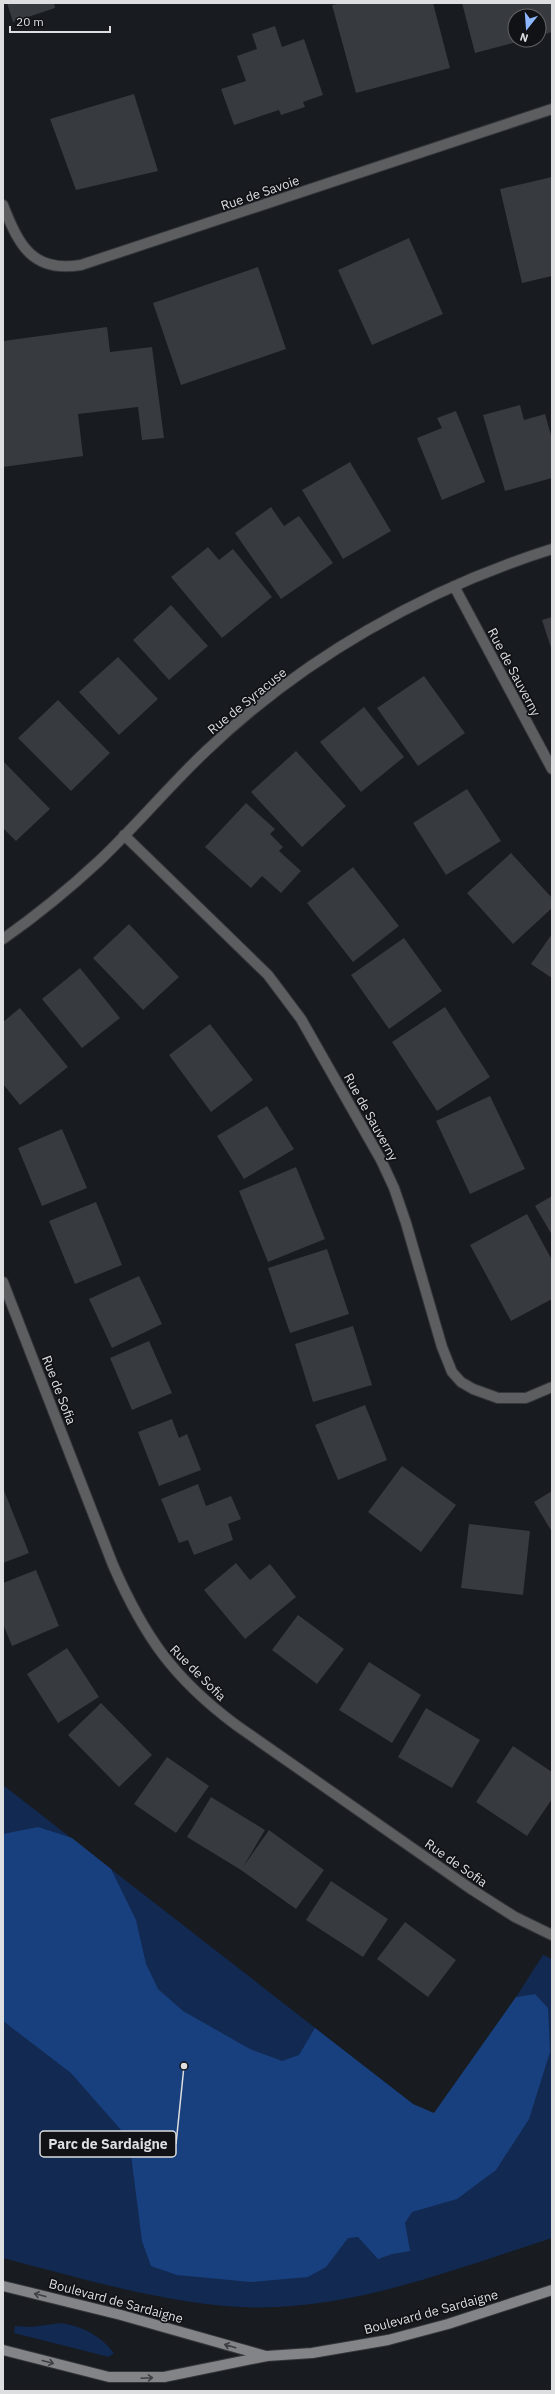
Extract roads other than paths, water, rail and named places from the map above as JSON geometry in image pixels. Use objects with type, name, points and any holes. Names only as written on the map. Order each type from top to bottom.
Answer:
[{"type":"street","name":"Rue de Savoie","points":[[3,205],[16,234],[32,257],[55,267],[82,265],[552,108]]},
{"type":"street","name":"Rue de Syracuse","points":[[3,939],[75,882],[124,835],[207,750],[269,697],[317,662],[366,632],[454,586],[502,566],[552,549]]},
{"type":"street","name":"Rue de Sauverny","points":[[454,586],[552,769]]},
{"type":"street","name":"Rue de Sauverny","points":[[124,835],[268,974],[301,1019],[378,1155],[394,1188],[406,1223],[440,1341],[452,1372],[461,1382],[473,1389],[498,1398],[526,1398],[552,1387]]},
{"type":"street","name":"Rue de Sofia","points":[[3,1282],[124,1591],[145,1632],[175,1672],[215,1709],[249,1734],[494,1904],[515,1917],[552,1935]]},
{"type":"street","name":"Boulevard de Sardaigne","points":[[3,2286],[121,2315],[268,2356]]},
{"type":"street","name":"Boulevard de Sardaigne","points":[[3,2350],[109,2377],[164,2377],[201,2371],[268,2356],[319,2352],[388,2340],[448,2324],[552,2290]]},
{"type":"place","name":"Parc de Sardaigne","points":[[184,2066]]}]
